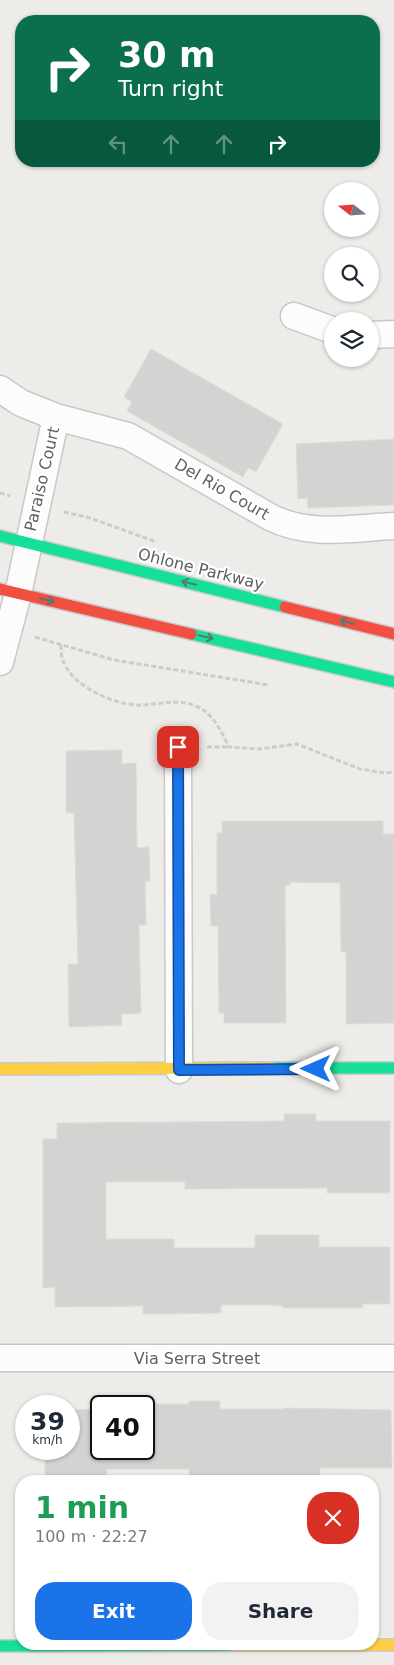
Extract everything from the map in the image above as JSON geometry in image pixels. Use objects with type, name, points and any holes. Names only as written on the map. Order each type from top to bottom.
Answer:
[{"type":"street","points":[[294,316],[324,327]]},
{"type":"street","points":[[379,335],[394,334]]},
{"type":"street","name":"Paraiso Court","points":[[0,389],[21,403],[56,417],[28,543],[9,591],[0,662]]},
{"type":"street","name":"Del Rio Court","points":[[56,417],[128,436],[270,516],[292,526],[324,530],[394,526]]},
{"type":"street","name":"Ohlone Parkway","points":[[0,536],[394,634]]},
{"type":"street","points":[[9,591],[394,682]]},
{"type":"street","points":[[178,747],[179,1070]]},
{"type":"street","points":[[0,1069],[394,1068]]},
{"type":"street","name":"Via Serra Street","points":[[0,1358],[394,1358]]},
{"type":"street","points":[[0,1646],[15,1646]]},
{"type":"street","points":[[379,1646],[394,1646]]},
{"type":"path","points":[[273,686],[114,660],[61,645],[65,666],[92,690],[125,704],[170,702],[198,707],[214,721],[229,747],[259,749],[298,744],[360,769],[385,773],[394,772]]},
{"type":"building","points":[[151,349],[283,424],[256,472],[248,468],[243,477],[127,411],[132,402],[124,397]]},
{"type":"building","points":[[394,439],[394,505],[308,508],[307,498],[298,499],[296,444]]},
{"type":"building","points":[[122,750],[122,764],[136,763],[137,848],[149,847],[150,881],[145,881],[146,925],[139,925],[141,1013],[121,1014],[122,1025],[69,1027],[68,964],[78,964],[74,813],[66,813],[66,751]]},
{"type":"building","points":[[222,821],[383,821],[383,834],[394,834],[394,1023],[346,1024],[346,952],[341,952],[340,883],[290,882],[290,885],[285,885],[286,1023],[224,1023],[224,1013],[219,1013],[218,926],[211,926],[210,895],[217,894],[217,833],[222,833]]},
{"type":"building","points":[[284,1114],[316,1114],[316,1121],[390,1121],[390,1193],[327,1193],[327,1188],[185,1189],[185,1182],[106,1182],[106,1239],[174,1239],[174,1248],[255,1248],[255,1235],[319,1235],[319,1247],[390,1247],[390,1304],[363,1304],[363,1308],[283,1308],[283,1306],[273,1305],[221,1305],[221,1313],[163,1314],[143,1314],[143,1306],[55,1307],[55,1287],[43,1288],[43,1139],[57,1139],[57,1123],[284,1121]]},
{"type":"building","points":[[189,1401],[220,1401],[220,1409],[391,1410],[392,1468],[320,1468],[320,1475],[189,1475],[189,1469],[107,1469],[107,1475],[45,1475],[45,1460],[80,1460],[80,1410],[90,1409],[90,1460],[155,1460],[155,1404],[189,1404]]},
{"type":"traffic: fast","points":[[0,536],[285,607]]},
{"type":"traffic: fast","points":[[191,634],[394,682]]},
{"type":"traffic: fast","points":[[274,1068],[394,1068]]},
{"type":"traffic: fast","points":[[0,1646],[15,1646]]},
{"type":"traffic: slow","points":[[0,1069],[274,1068]]},
{"type":"traffic: slow","points":[[379,1645],[394,1645]]},
{"type":"traffic: jam","points":[[0,589],[191,634]]},
{"type":"traffic: jam","points":[[285,607],[394,634]]},
{"type":"route","points":[[178,747],[179,1070],[316,1069]]}]
